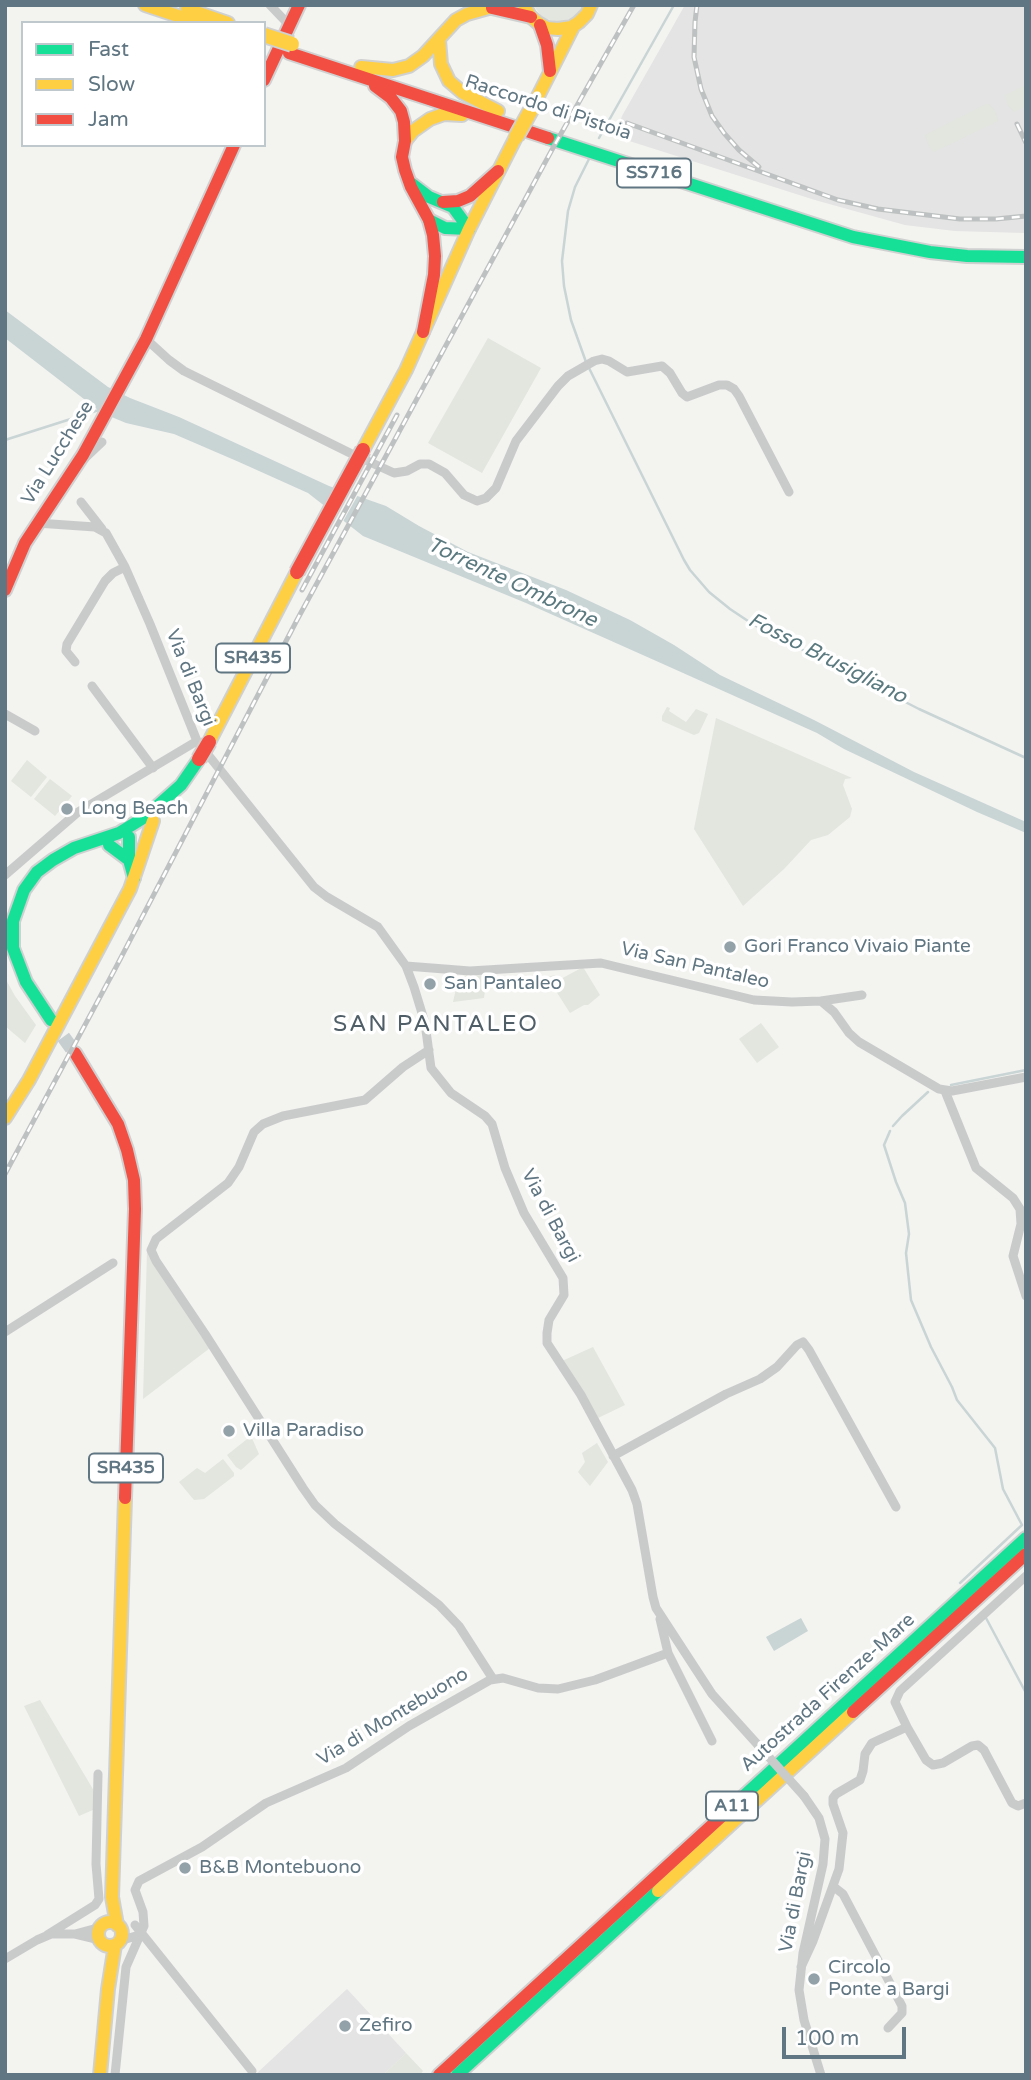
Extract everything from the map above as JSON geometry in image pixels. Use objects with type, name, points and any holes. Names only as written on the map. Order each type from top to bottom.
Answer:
[{"type":"main road","points":[[145,5],[193,21]]},
{"type":"main road","points":[[175,5],[222,21]]},
{"type":"main road","points":[[266,76],[299,5]]},
{"type":"main road","name":"SR435","points":[[51,1020],[26,982],[13,948],[13,921],[21,896],[41,868],[64,855],[109,845],[153,821],[182,794],[191,779],[203,742],[406,370],[498,171],[574,25],[585,17],[591,5]]},
{"type":"main road","points":[[360,67],[387,70],[405,68],[418,60],[456,20],[496,6],[532,16],[556,29],[574,25]]},
{"type":"main road","points":[[532,16],[547,45],[550,72]]},
{"type":"main road","name":"Raccordo di Pistoia","points":[[266,36],[344,71],[875,233],[939,244],[1026,248]]},
{"type":"main road","points":[[439,40],[439,58],[449,81],[495,116]]},
{"type":"main road","name":"Raccordo di Pistoia","points":[[266,44],[291,48],[360,67],[719,195],[824,229],[875,242],[944,254],[1026,257]]},
{"type":"main road","points":[[344,71],[379,88],[397,104],[404,122],[403,161],[410,183],[429,220],[435,256],[432,289],[423,332]]},
{"type":"main road","points":[[405,141],[419,125],[436,116],[495,116]]},
{"type":"main road","name":"Via Lucchese","points":[[5,590],[10,567],[37,523],[75,467],[97,441],[233,147]]},
{"type":"main road","points":[[443,202],[470,196],[498,171]]},
{"type":"main road","points":[[410,183],[426,196],[453,207],[469,229]]},
{"type":"main road","points":[[429,220],[442,227],[469,229]]},
{"type":"main road","points":[[64,855],[74,848],[131,833],[167,799],[197,764]]},
{"type":"main road","points":[[5,1118],[25,1086],[134,878],[153,821]]},
{"type":"main road","points":[[131,833],[140,842],[142,852]]},
{"type":"main road","points":[[131,833],[129,860],[134,878]]},
{"type":"main road","points":[[109,845],[129,860]]},
{"type":"main road","name":"SR435","points":[[75,1053],[121,1131],[132,1167],[135,1194],[114,1934]]},
{"type":"main road","name":"Autostrada Firenze-Mare","points":[[439,2075],[1026,1538]]},
{"type":"main road","name":"Autostrada Firenze-Mare","points":[[457,2075],[1026,1553]]},
{"type":"main road","points":[[100,2075],[114,1934]]},
{"type":"street","points":[[270,5],[289,26]]},
{"type":"street","points":[[146,339],[184,371],[350,453],[394,473],[407,471],[420,464],[429,464],[445,473],[464,495],[477,501],[494,492],[516,441],[568,376],[602,359],[609,360],[627,372],[662,366],[687,397],[719,385],[734,389],[789,492]]},
{"type":"street","name":"Via di Bargi","points":[[81,502],[112,541],[203,742],[314,887],[378,927],[406,966],[425,1023],[431,1068],[458,1099],[482,1114],[492,1124],[505,1168],[524,1213],[561,1274],[564,1295],[549,1320],[548,1342],[578,1390],[635,1497],[653,1597],[659,1614],[712,1694],[804,1796],[819,1818],[824,1832],[823,1864],[801,1967],[799,1990],[800,2005],[821,2075]]},
{"type":"street","points":[[37,523],[102,529]]},
{"type":"street","points":[[75,662],[66,649],[67,644],[105,581],[125,567]]},
{"type":"street","points":[[92,686],[153,768]]},
{"type":"street","points":[[5,714],[35,731]]},
{"type":"street","points":[[5,875],[78,812],[203,742]]},
{"type":"street","name":"Via San Pantaleo","points":[[406,966],[470,971],[601,963],[754,1000],[821,1001],[862,995]]},
{"type":"street","points":[[821,1001],[830,1007],[859,1042],[927,1084],[945,1091],[1026,1077]]},
{"type":"street","points":[[429,1050],[400,1069],[365,1100],[277,1117],[260,1126],[228,1183],[154,1241],[151,1250],[316,1505],[335,1524],[439,1605],[459,1626],[493,1679]]},
{"type":"street","points":[[945,1091],[976,1168],[1013,1198],[1020,1209],[1021,1224],[1013,1256],[1026,1297]]},
{"type":"street","points":[[5,1332],[113,1262]]},
{"type":"street","points":[[613,1456],[726,1394],[760,1379],[803,1342],[896,1507]]},
{"type":"street","points":[[1026,1576],[900,1691],[895,1702],[931,1765],[943,1762],[974,1745],[981,1746],[1012,1804],[1018,1806],[1026,1803]]},
{"type":"street","points":[[659,1614],[668,1653],[712,1741]]},
{"type":"street","name":"Via di Montebuono","points":[[142,1934],[144,1916],[135,1890],[139,1881],[202,1847],[266,1803],[346,1768],[410,1726],[493,1679],[503,1678],[538,1688],[558,1689],[595,1680],[668,1653]]},
{"type":"street","points":[[801,1967],[839,1869],[843,1838],[833,1798],[860,1780],[865,1754],[870,1745],[907,1727]]},
{"type":"street","points":[[5,1959],[95,1905],[99,1899],[96,1864],[99,1774]]},
{"type":"street","points":[[834,1886],[843,1894],[902,2006],[902,2013],[888,2028]]},
{"type":"street","points":[[114,1934],[144,1916]]},
{"type":"street","points":[[114,1934],[142,1934]]},
{"type":"street","points":[[114,1934],[133,1951]]},
{"type":"street","points":[[47,1935],[142,1934]]},
{"type":"street","points":[[114,2075],[125,1970],[142,1934]]},
{"type":"street","points":[[142,1934],[252,2071]]},
{"type":"shaded area","points":[[533,5],[584,5],[575,17],[558,22],[543,18]]},
{"type":"shaded area","points":[[685,5],[1026,5],[1026,233],[955,231],[905,225],[815,200],[620,138],[617,133],[622,116]]},
{"type":"shaded area","points":[[1026,85],[1026,106],[1014,112],[1007,104],[1005,95]]},
{"type":"shaded area","points":[[988,103],[995,111],[998,121],[934,152],[930,148],[925,135]]},
{"type":"shaded area","points":[[488,338],[541,368],[482,473],[428,443]]},
{"type":"shaded area","points":[[667,707],[686,722],[696,709],[708,714],[699,733],[694,735],[662,721]]},
{"type":"shaded area","points":[[716,718],[852,778],[845,779],[843,785],[852,809],[850,817],[828,835],[811,840],[743,906],[694,829]]},
{"type":"shaded area","points":[[27,760],[47,777],[31,797],[11,781]]},
{"type":"shaded area","points":[[50,779],[72,796],[55,816],[34,799]]},
{"type":"shaded area","points":[[583,967],[600,995],[588,1005],[570,1013],[547,977],[555,975],[559,980]]},
{"type":"shaded area","points":[[487,975],[484,998],[453,1002],[459,976]]},
{"type":"shaded area","points":[[5,978],[36,1025],[25,1043],[5,1026]]},
{"type":"shaded area","points":[[761,1023],[779,1047],[757,1063],[739,1039]]},
{"type":"shaded area","points":[[147,1251],[210,1348],[143,1399]]},
{"type":"shaded area","points":[[593,1347],[625,1405],[598,1418],[562,1361]]},
{"type":"shaded area","points":[[251,1436],[259,1454],[241,1470],[227,1455]]},
{"type":"shaded area","points":[[597,1443],[608,1462],[590,1486],[578,1472],[585,1462],[582,1453]]},
{"type":"shaded area","points":[[223,1459],[234,1476],[204,1499],[194,1500],[179,1482],[197,1468],[205,1473]]},
{"type":"shaded area","points":[[40,1700],[97,1796],[95,1809],[79,1816],[24,1706]]},
{"type":"shaded area","name":"Zefiro","points":[[347,1989],[406,2053],[383,2075],[255,2075]]},
{"type":"shaded area","points":[[406,2053],[423,2071],[420,2075],[383,2075]]},
{"type":"water","name":"Torrente Ombrone","points":[[5,310],[108,387],[329,486],[386,506],[468,552],[566,590],[630,620],[720,675],[914,772],[1026,822],[1026,833],[844,749],[817,733],[663,664],[526,603],[363,536],[308,493],[174,434],[126,423],[102,413],[5,338]]},
{"type":"water","points":[[801,1618],[808,1631],[774,1651],[766,1637]]},
{"type":"pier","points":[[349,489],[359,493],[341,525],[334,518]]},
{"type":"waterway","name":"Fosso Brusigliano","points":[[599,138],[674,5]]},
{"type":"waterway","name":"Fosso Brusigliano","points":[[586,362],[571,320],[562,261],[568,211],[575,187],[589,159]]},
{"type":"waterway","name":"Fosso Brusigliano","points":[[589,368],[684,560],[709,592],[754,625],[919,709],[1026,758]]},
{"type":"waterway","points":[[5,440],[99,410]]},
{"type":"waterway","points":[[951,1085],[1026,1070]]},
{"type":"waterway","points":[[893,1126],[928,1092]]},
{"type":"waterway","points":[[890,1131],[884,1145],[905,1203],[911,1300],[957,1400],[995,1448],[1003,1489],[1022,1525],[960,1583]]},
{"type":"waterway","points":[[986,1618],[1026,1693]]},
{"type":"tunnel","points":[[51,1020],[75,1053]]},
{"type":"railway","points":[[5,1174],[297,620],[554,146],[634,5]]},
{"type":"railway","points":[[697,5],[694,57],[701,89],[712,116],[724,133],[759,167]]},
{"type":"railway","points":[[627,123],[838,200],[878,209],[960,219],[1026,216]]},
{"type":"railway","points":[[1017,124],[1026,143]]},
{"type":"railway","points":[[302,590],[397,415]]},
{"type":"traffic: fast","points":[[548,138],[853,237],[930,252],[1026,257]]},
{"type":"traffic: fast","points":[[412,184],[429,197],[453,207],[469,229]]},
{"type":"traffic: fast","points":[[429,220],[445,228],[469,229]]},
{"type":"traffic: fast","points":[[51,1020],[26,982],[13,948],[13,921],[24,890],[37,872],[53,860],[74,848],[119,833],[145,817],[181,785],[199,759]]},
{"type":"traffic: fast","points":[[129,837],[129,860],[134,878]]},
{"type":"traffic: fast","points":[[109,845],[129,860]]},
{"type":"traffic: fast","points":[[722,1816],[1026,1538]]},
{"type":"traffic: fast","points":[[457,2075],[658,1891]]},
{"type":"traffic: slow","points":[[145,5],[193,21]]},
{"type":"traffic: slow","points":[[361,67],[393,70],[409,66],[423,56],[456,20],[499,5]]},
{"type":"traffic: slow","points":[[524,5],[538,23],[547,28],[558,29],[572,27],[579,22],[591,5]]},
{"type":"traffic: slow","points":[[187,9],[222,21]]},
{"type":"traffic: slow","points":[[531,110],[574,25]]},
{"type":"traffic: slow","points":[[266,36],[292,44]]},
{"type":"traffic: slow","points":[[439,40],[441,64],[449,81],[463,93],[498,111]]},
{"type":"traffic: slow","points":[[516,137],[531,110]]},
{"type":"traffic: slow","points":[[405,141],[413,131],[430,119],[444,114],[462,115]]},
{"type":"traffic: slow","points":[[363,450],[406,370],[469,229],[516,137]]},
{"type":"traffic: slow","points":[[209,742],[297,572]]},
{"type":"traffic: slow","points":[[5,1118],[29,1080],[130,889],[153,821]]},
{"type":"traffic: slow","points":[[117,1925],[112,1897],[125,1498]]},
{"type":"traffic: slow","points":[[658,1891],[853,1712]]},
{"type":"traffic: slow","points":[[110,1922],[119,1925],[122,1934],[119,1943],[110,1946],[101,1943],[98,1934],[101,1925],[110,1922]]},
{"type":"traffic: slow","points":[[100,2075],[115,1945]]},
{"type":"traffic: jam","points":[[266,76],[299,5]]},
{"type":"traffic: jam","points":[[492,8],[531,17]]},
{"type":"traffic: jam","points":[[540,25],[547,45],[550,71]]},
{"type":"traffic: jam","points":[[289,53],[548,138]]},
{"type":"traffic: jam","points":[[375,86],[391,98],[401,111],[404,122],[402,157],[405,170],[429,220],[433,235],[434,275],[423,332]]},
{"type":"traffic: jam","points":[[5,590],[25,543],[83,455],[146,339],[233,147]]},
{"type":"traffic: jam","points":[[443,202],[458,201],[470,196],[498,171]]},
{"type":"traffic: jam","points":[[297,572],[363,450]]},
{"type":"traffic: jam","points":[[199,759],[209,742]]},
{"type":"traffic: jam","points":[[75,1053],[118,1124],[134,1180],[125,1498]]},
{"type":"traffic: jam","points":[[853,1712],[1026,1554]]},
{"type":"traffic: jam","points":[[439,2075],[722,1816]]},
{"type":"place","name":"Long Beach","points":[[67,809]]},
{"type":"place","name":"Gori Franco Vivaio Piante","points":[[730,947]]},
{"type":"place","name":"San Pantaleo","points":[[430,984]]},
{"type":"place","name":"Villa Paradiso","points":[[229,1431]]},
{"type":"place","name":"B&B Montebuono","points":[[185,1868]]},
{"type":"place","name":"Circolo Ponte a Bargi","points":[[814,1979]]},
{"type":"place","name":"Zefiro","points":[[345,2026]]},
{"type":"district","name":"SAN PANTALEO","points":[[436,1025]]}]
